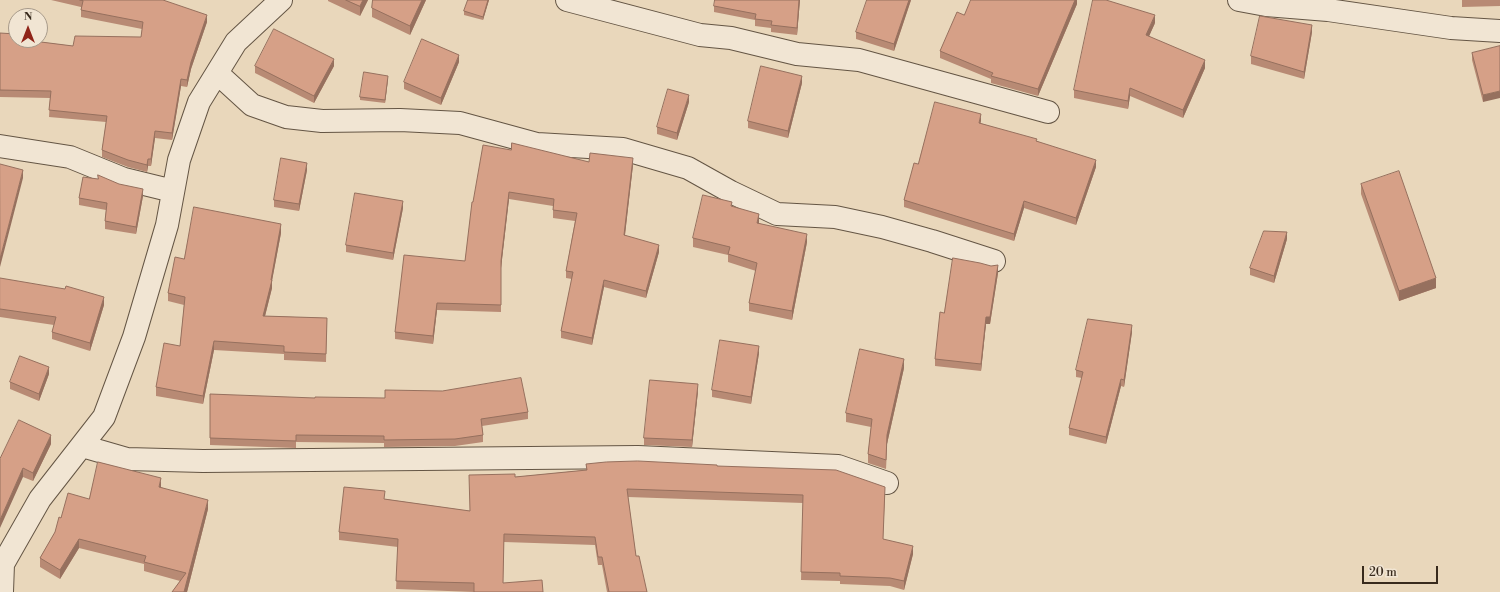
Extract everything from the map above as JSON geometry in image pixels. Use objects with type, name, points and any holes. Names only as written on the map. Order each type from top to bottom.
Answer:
[{"type":"street","points":[[2,592],[3,564],[40,499],[104,417],[134,337],[167,225],[179,160],[199,102],[236,42],[281,0]]},
{"type":"street","points":[[567,0],[700,36],[731,38],[797,54],[859,60],[1048,112]]},
{"type":"street","points":[[1240,0],[1266,5],[1328,10],[1451,28],[1500,31]]},
{"type":"street","points":[[218,73],[252,105],[286,117],[322,121],[400,120],[460,123],[537,144],[623,149],[688,168],[730,192],[777,214],[836,217],[882,227],[994,261]]},
{"type":"street","points":[[0,146],[70,157],[124,179],[173,191]]},
{"type":"street","points":[[82,446],[127,459],[203,461],[638,457],[838,466],[887,483]]},
{"type":"building","points":[[80,0],[163,0],[207,15],[191,62],[187,80],[181,79],[172,133],[155,131],[151,159],[148,159],[147,165],[128,160],[102,150],[107,116],[49,110],[51,91],[0,90],[0,33],[8,34],[8,48],[48,48],[48,43],[73,46],[75,36],[141,37],[143,22],[81,10],[83,1]]},
{"type":"building","points":[[346,0],[363,0],[360,6]]},
{"type":"building","points":[[373,0],[422,0],[410,26],[372,8]]},
{"type":"building","points":[[468,0],[488,0],[483,17],[464,11]]},
{"type":"building","points":[[715,0],[799,0],[797,28],[771,25],[772,21],[755,19],[756,14],[714,6]]},
{"type":"building","points":[[867,0],[909,0],[894,44],[856,32]]},
{"type":"building","points":[[971,0],[1075,0],[1038,89],[991,76],[993,73],[940,51],[957,12],[964,15]]},
{"type":"building","points":[[1093,0],[1106,0],[1155,15],[1146,35],[1205,60],[1183,110],[1130,88],[1128,101],[1074,90]]},
{"type":"building","points":[[1260,16],[1312,25],[1304,72],[1251,56]]},
{"type":"building","points":[[274,29],[334,59],[314,96],[255,66]]},
{"type":"building","points":[[422,39],[459,55],[441,98],[404,82]]},
{"type":"building","points":[[1500,46],[1500,91],[1483,95],[1472,53]]},
{"type":"building","points":[[761,66],[802,76],[788,131],[748,121]]},
{"type":"building","points":[[364,72],[388,76],[385,100],[360,97]]},
{"type":"building","points":[[668,89],[689,95],[677,133],[657,127]]},
{"type":"building","points":[[935,102],[981,114],[979,123],[1037,139],[1036,141],[1096,160],[1076,218],[1024,201],[1014,234],[904,200],[914,163],[918,164]]},
{"type":"building","points":[[512,143],[589,162],[590,153],[633,158],[624,235],[659,245],[646,291],[604,280],[592,338],[561,331],[573,272],[566,271],[577,213],[553,210],[554,199],[509,192],[501,261],[501,305],[437,303],[433,336],[395,332],[404,255],[465,261],[472,202],[483,145],[511,150]]},
{"type":"building","points":[[281,158],[307,163],[299,204],[274,200]]},
{"type":"building","points":[[0,164],[23,170],[0,259]]},
{"type":"building","points":[[1399,171],[1436,278],[1399,291],[1361,184]]},
{"type":"building","points":[[98,175],[119,184],[143,189],[136,227],[105,221],[107,203],[79,198],[83,177],[98,179]]},
{"type":"building","points":[[355,193],[403,201],[393,253],[346,245]]},
{"type":"building","points":[[703,195],[732,202],[731,206],[759,214],[757,223],[807,234],[792,311],[749,303],[757,263],[728,254],[730,247],[693,238]]},
{"type":"building","points":[[194,207],[281,224],[272,280],[263,316],[327,318],[326,354],[284,352],[284,346],[214,341],[203,396],[156,387],[164,343],[180,346],[185,297],[168,293],[175,257],[184,259]]},
{"type":"building","points":[[1264,231],[1287,232],[1274,276],[1250,268]]},
{"type":"building","points":[[953,258],[991,266],[998,265],[990,317],[986,317],[981,364],[935,359],[940,312],[944,313]]},
{"type":"building","points":[[0,278],[65,289],[66,286],[104,297],[90,343],[52,332],[56,317],[0,309]]},
{"type":"building","points":[[1088,319],[1132,325],[1124,380],[1121,379],[1106,437],[1069,428],[1083,372],[1076,370]]},
{"type":"building","points":[[720,340],[759,346],[751,397],[712,390]]},
{"type":"building","points":[[860,349],[904,359],[887,435],[886,460],[868,454],[872,419],[846,413]]},
{"type":"building","points":[[20,356],[49,367],[39,394],[10,382]]},
{"type":"building","points":[[521,378],[528,412],[481,419],[483,435],[455,439],[384,440],[384,436],[296,435],[296,441],[210,438],[210,394],[315,398],[385,398],[385,390],[442,391]]},
{"type":"building","points":[[650,380],[698,384],[692,440],[644,438]]},
{"type":"building","points":[[19,420],[51,435],[33,473],[23,468],[0,520],[0,459]]},
{"type":"building","points":[[638,461],[717,466],[836,470],[885,487],[883,539],[913,546],[904,581],[890,578],[840,576],[840,573],[801,572],[803,495],[627,489],[636,556],[639,556],[647,592],[609,592],[602,557],[598,557],[595,537],[504,534],[503,583],[542,580],[543,592],[474,592],[474,583],[396,581],[398,539],[339,532],[344,487],[385,491],[384,499],[470,511],[469,475],[515,474],[515,477],[587,470],[586,464]]},
{"type":"building","points":[[98,462],[161,478],[159,487],[208,500],[184,592],[172,592],[186,573],[144,562],[146,556],[79,539],[60,570],[40,558],[55,532],[59,517],[61,518],[68,493],[89,499]]}]
